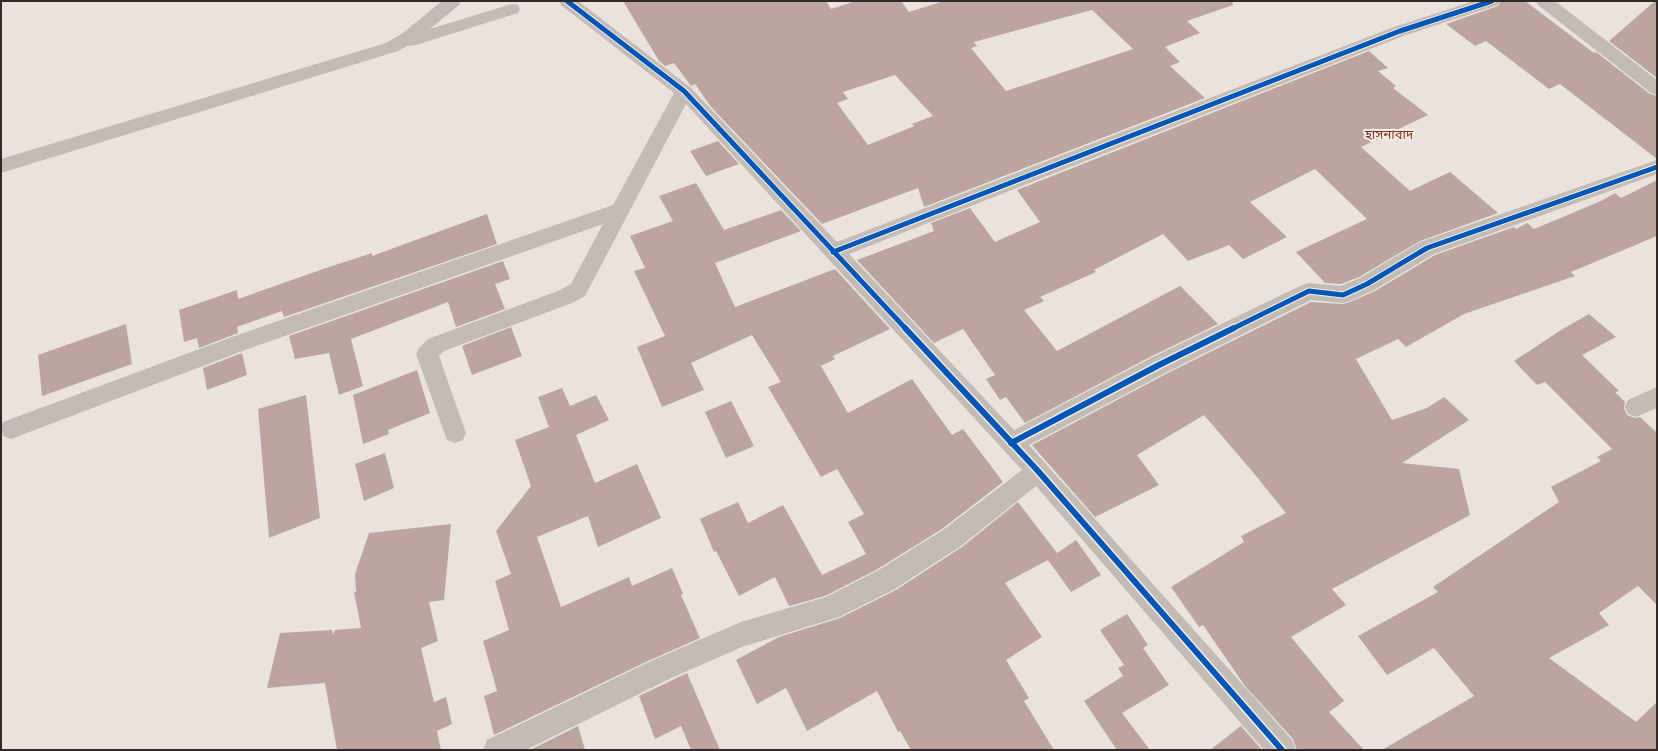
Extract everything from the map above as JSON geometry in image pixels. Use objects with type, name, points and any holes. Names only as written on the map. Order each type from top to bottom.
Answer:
[{"type":"street","points":[[392,47],[409,37],[453,1]]},
{"type":"street","points":[[567,1],[684,91],[1038,471],[1282,750]]},
{"type":"street","points":[[833,252],[1400,31],[1492,1]]},
{"type":"street","points":[[1544,1],[1657,90]]},
{"type":"street","points":[[1,166],[512,9]]},
{"type":"street","points":[[455,433],[428,354],[436,345],[565,297],[578,290],[622,210],[684,91]]},
{"type":"street","points":[[1011,443],[1159,365],[1309,291],[1342,295],[1367,284],[1427,248],[1657,167]]},
{"type":"street","points":[[11,429],[237,344],[622,210]]},
{"type":"street","points":[[1636,407],[1657,397]]},
{"type":"street","points":[[497,750],[668,666],[741,635],[830,608],[886,580],[952,538],[1038,471]]},
{"type":"building","points":[[623,1],[826,1],[831,9],[856,1],[901,1],[909,12],[944,1],[1232,1],[1233,5],[1187,21],[1200,33],[1165,47],[1180,62],[1170,66],[1205,98],[924,207],[918,188],[822,224],[711,107],[695,84],[691,86],[674,63],[665,66],[659,61]],"holes":[[[1092,10],[1133,49],[1006,91],[971,48],[977,46],[974,42]],[[895,75],[933,116],[912,124],[914,126],[868,145],[837,103],[848,99],[843,92]]]},
{"type":"building","points":[[1501,1],[1525,1],[1594,53],[1596,52],[1650,94],[1657,96],[1657,159],[1560,84],[1549,89],[1486,41],[1475,46],[1446,24],[1498,6]]},
{"type":"building","points":[[1655,1],[1657,1],[1657,78],[1609,41]]},
{"type":"building","points":[[1369,51],[1388,68],[1378,71],[1396,86],[1393,88],[1428,115],[1361,147],[1410,191],[1450,172],[1498,213],[1420,241],[1359,277],[1341,284],[1325,283],[1296,252],[1367,219],[1315,169],[1250,202],[1287,237],[1243,259],[1229,245],[1188,261],[1163,234],[1094,270],[1096,272],[1040,297],[1044,301],[1024,310],[1057,351],[1180,286],[1218,324],[1150,357],[1025,423],[1006,397],[1000,400],[986,379],[995,375],[963,329],[934,343],[857,260],[934,231],[931,223],[970,208],[995,242],[1040,222],[1017,190]]},
{"type":"building","points":[[718,141],[739,164],[706,176],[690,151]]},
{"type":"building","points":[[1657,180],[1657,236],[1571,272],[1575,276],[1464,314],[1406,347],[1398,339],[1356,359],[1392,420],[1427,408],[1444,397],[1469,420],[1402,463],[1459,469],[1470,515],[1332,589],[1346,605],[1291,637],[1344,701],[1329,712],[1364,750],[1297,750],[1293,739],[1245,686],[1203,625],[1199,627],[1171,587],[1244,542],[1241,536],[1286,513],[1204,415],[1137,455],[1159,485],[1095,517],[1032,445],[1168,373],[1311,302],[1343,304],[1350,302],[1375,291],[1435,255],[1514,227],[1516,229],[1527,223],[1534,229],[1601,201],[1615,193],[1621,198]]},
{"type":"building","points":[[696,183],[724,230],[781,210],[801,231],[715,263],[735,307],[835,269],[890,329],[833,356],[835,359],[821,366],[848,413],[912,379],[952,435],[963,429],[1003,482],[942,529],[876,570],[825,596],[789,606],[775,577],[739,596],[716,551],[714,552],[700,519],[738,502],[748,523],[783,505],[822,575],[866,554],[848,522],[864,514],[837,469],[821,477],[768,387],[781,382],[752,335],[691,363],[704,390],[662,407],[637,347],[665,336],[634,271],[645,268],[630,236],[673,221],[659,196]]},
{"type":"building","points":[[487,214],[497,244],[284,317],[282,311],[237,327],[238,333],[199,348],[197,338],[184,342],[179,310],[237,290],[238,299],[372,253],[372,256]]},
{"type":"building","points":[[503,261],[510,279],[495,284],[505,309],[456,327],[448,302],[351,339],[363,386],[339,395],[329,353],[295,359],[289,336]]},
{"type":"building","points":[[1589,314],[1616,337],[1582,355],[1619,391],[1615,392],[1625,402],[1624,408],[1627,415],[1635,418],[1640,417],[1657,433],[1657,605],[1638,586],[1599,613],[1609,625],[1549,658],[1636,722],[1657,702],[1657,750],[1382,750],[1474,696],[1434,648],[1387,675],[1358,636],[1438,592],[1433,587],[1559,502],[1551,487],[1601,461],[1597,457],[1612,449],[1545,382],[1537,385],[1514,361],[1561,330]]},
{"type":"building","points":[[126,324],[132,364],[42,396],[38,355]]},
{"type":"building","points":[[511,327],[522,356],[472,375],[462,346]]},
{"type":"building","points":[[242,353],[247,375],[207,390],[203,368]]},
{"type":"building","points":[[417,370],[430,413],[388,430],[389,434],[363,444],[353,395]]},
{"type":"building","points":[[562,388],[570,406],[596,395],[609,420],[576,435],[595,483],[637,464],[661,518],[598,547],[588,516],[537,537],[561,607],[629,577],[632,586],[672,568],[683,594],[681,595],[700,638],[650,660],[494,735],[484,696],[497,691],[483,641],[509,630],[495,581],[511,574],[496,531],[531,486],[515,440],[549,427],[538,397]]},
{"type":"building","points":[[306,395],[320,518],[269,538],[258,409]]},
{"type":"building","points":[[731,401],[754,446],[726,458],[705,412]]},
{"type":"building","points":[[385,453],[394,488],[364,501],[355,464]]},
{"type":"building","points":[[1018,502],[1057,553],[1076,540],[1101,575],[1071,592],[1048,560],[1005,583],[1042,637],[1006,660],[1029,698],[1024,701],[1054,750],[911,750],[900,731],[898,732],[877,691],[807,731],[786,688],[757,704],[736,660],[779,637],[840,618],[896,590],[962,547]]},
{"type":"building","points":[[451,524],[444,600],[429,602],[438,641],[421,648],[434,702],[446,697],[452,724],[437,731],[441,750],[337,750],[325,683],[267,688],[280,633],[332,630],[333,635],[335,630],[361,628],[354,592],[356,592],[355,574],[369,533]]},
{"type":"building","points":[[1127,614],[1148,645],[1143,648],[1169,685],[1122,713],[1150,750],[1117,750],[1084,701],[1123,676],[1118,668],[1124,665],[1100,630]]},
{"type":"building","points":[[687,673],[720,750],[691,750],[681,726],[655,739],[639,696]]},
{"type":"building","points":[[578,726],[585,750],[532,750],[532,749]]},
{"type":"building","points":[[1241,726],[1262,750],[1210,750]]},
{"type":"cycle path","points":[[567,1],[684,91],[1038,471],[1282,750]]},
{"type":"cycle path","points":[[833,252],[1400,31],[1492,1]]},
{"type":"cycle path","points":[[1011,443],[1159,365],[1309,291],[1343,295],[1367,284],[1427,248],[1657,167]]},
{"type":"district","name":"হাসনাবাদ","points":[[1389,134]]}]
